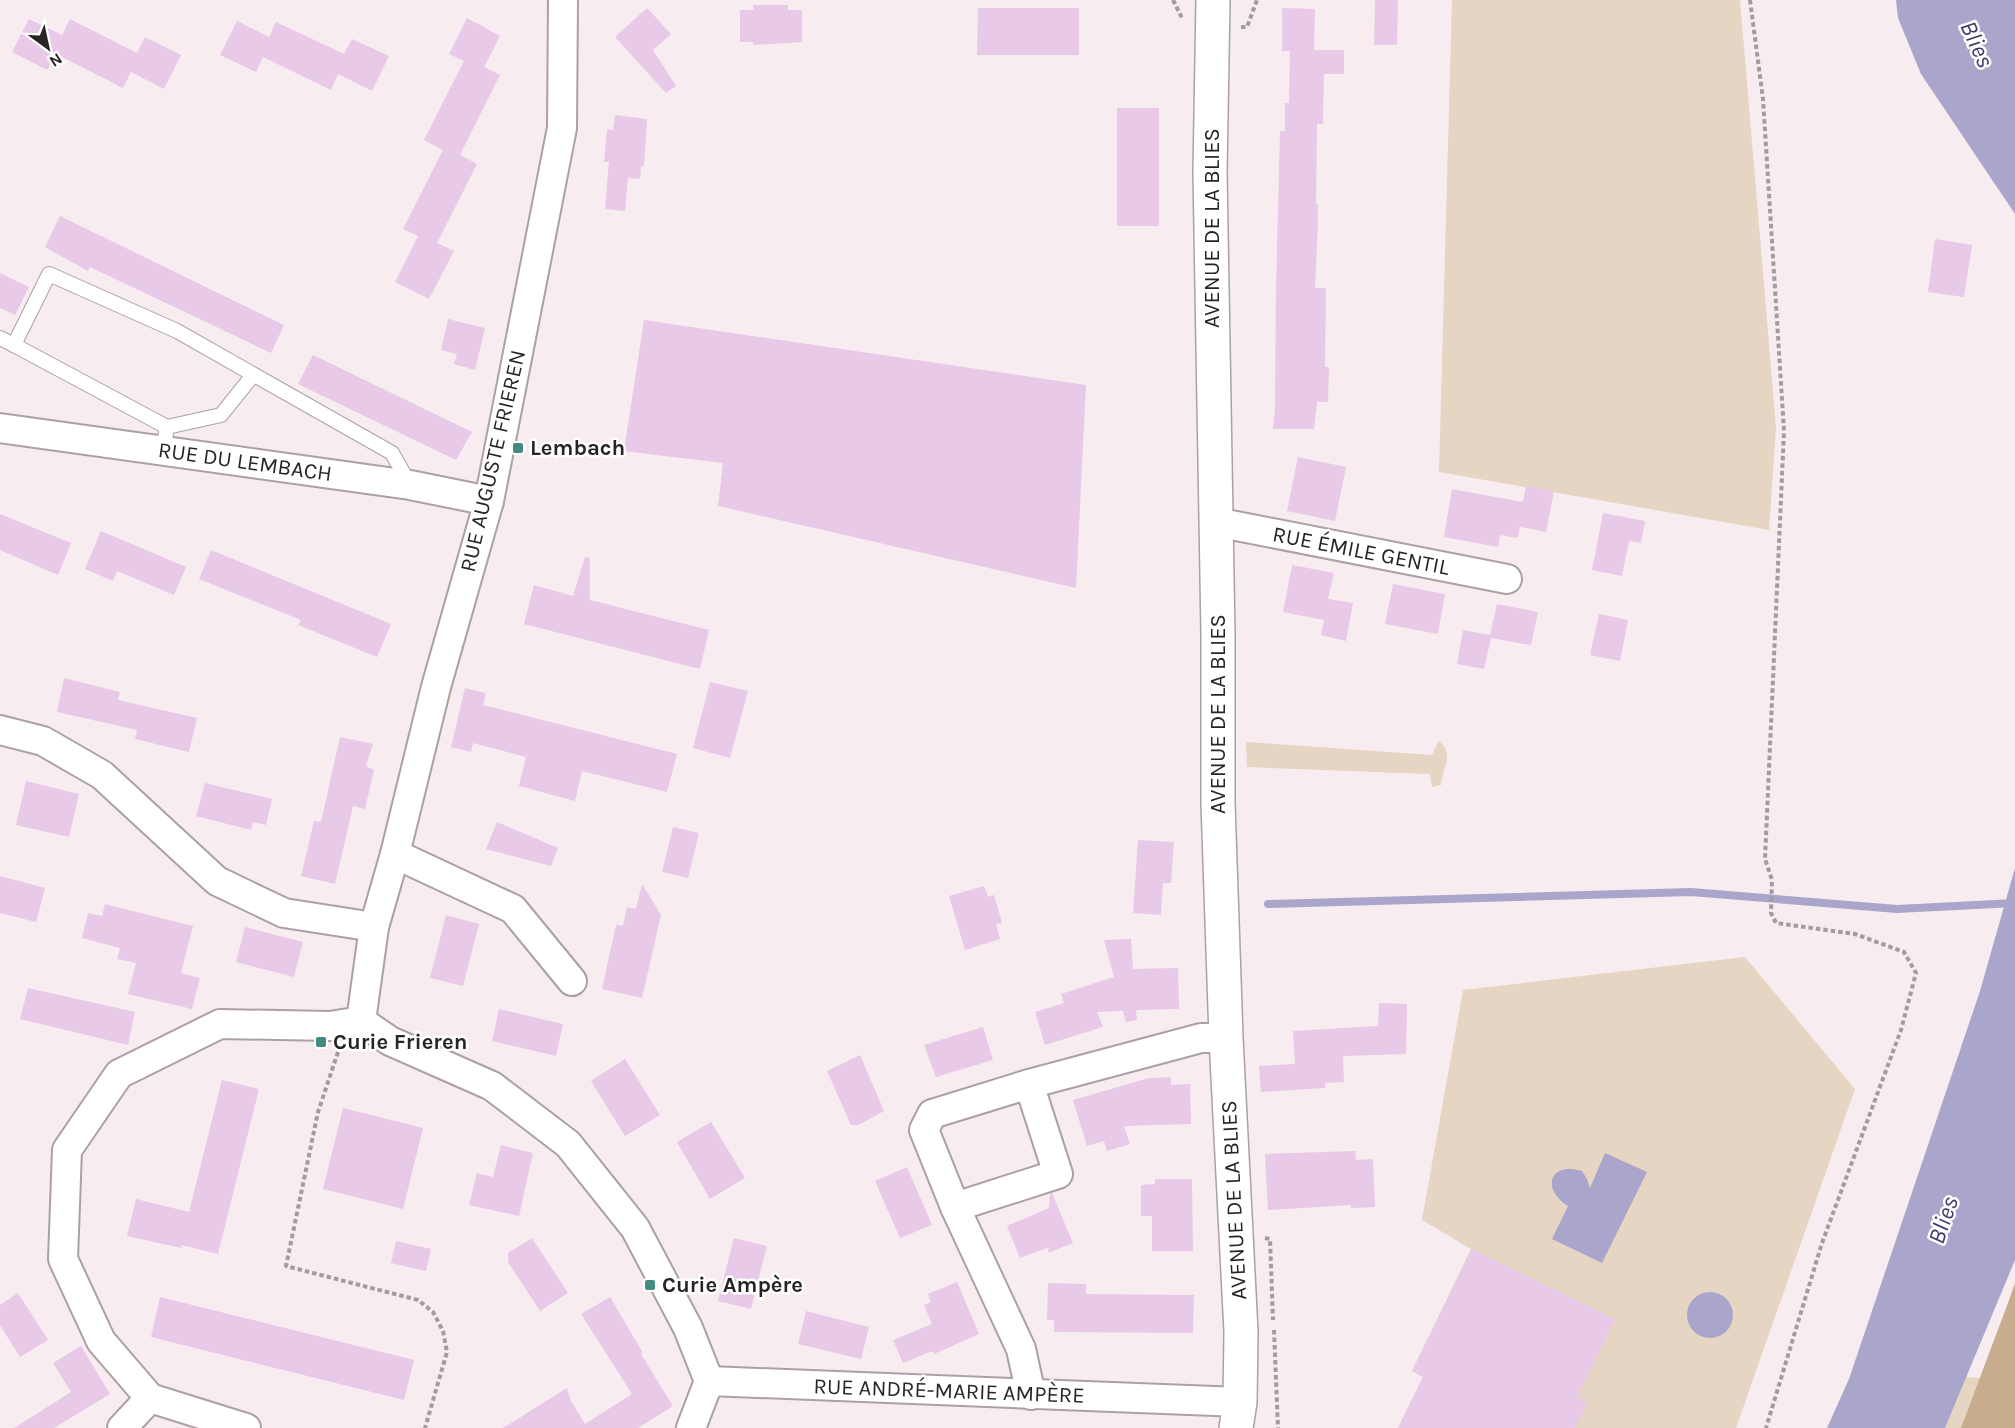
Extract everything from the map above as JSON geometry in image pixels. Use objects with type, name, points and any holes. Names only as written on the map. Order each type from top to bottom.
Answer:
[{"type":"main road","name":"AVENUE DE LA BLIES","points":[[1213,0],[1210,173],[1218,803],[1240,1332],[1238,1415]]},
{"type":"street","name":"RUE AUGUSTE FRIEREN","points":[[354,1022],[374,927],[395,854],[436,687],[489,501],[562,128],[563,0]]},
{"type":"street","name":"RUE DU LEMBACH","points":[[0,429],[165,439],[489,501]]},
{"type":"street","name":"RUE ÉMILE GENTIL","points":[[1216,522],[1507,579]]},
{"type":"street","points":[[0,730],[43,741],[102,775],[217,881],[284,913],[374,927]]},
{"type":"street","points":[[395,854],[513,909],[572,981]]},
{"type":"street","points":[[246,1428],[150,1398],[101,1341],[63,1259],[67,1150],[120,1074],[220,1024],[330,1026],[354,1022],[390,1041],[492,1086],[568,1144],[634,1228],[688,1328],[709,1381],[691,1428]]},
{"type":"street","points":[[1031,1395],[1021,1349],[955,1208],[924,1131],[932,1114],[1029,1084],[1201,1038],[1226,1038]]},
{"type":"street","points":[[955,1208],[1058,1174],[1029,1084]]},
{"type":"street","name":"RUE ANDRÉ-MARIE AMPÈRE","points":[[709,1381],[1031,1395],[1238,1415]]},
{"type":"street","points":[[122,1428],[150,1398]]},
{"type":"lane","points":[[14,345],[49,274],[177,332],[392,453],[410,485]]},
{"type":"lane","points":[[0,338],[165,439],[221,415],[253,375]]},
{"type":"path","points":[[1750,0],[1763,99],[1784,431],[1765,859],[1772,880],[1771,913],[1776,923],[1854,934],[1904,952],[1916,973],[1901,1030],[1822,1243],[1766,1428]]},
{"type":"path","points":[[354,1022],[318,1112],[286,1266],[418,1300],[433,1312],[443,1331],[447,1352],[425,1428]]},
{"type":"shaded area","points":[[1452,0],[1740,0],[1776,428],[1769,530],[1439,472]]},
{"type":"shaded area","points":[[1439,741],[1444,746],[1447,757],[1441,785],[1432,787],[1430,774],[1247,767],[1246,742],[1432,755]]},
{"type":"shaded area","points":[[1745,957],[1855,1089],[1736,1428],[1398,1428],[1423,1377],[1412,1371],[1471,1249],[1422,1220],[1463,990]]},
{"type":"shaded area","points":[[2015,1283],[2015,1428],[1961,1428],[2008,1303]]},
{"type":"shaded area","points":[[1954,1376],[2015,1381],[2015,1428],[1943,1428]]},
{"type":"water","name":"Blies","points":[[1896,0],[2015,0],[2015,214],[1921,74],[1898,18]]},
{"type":"water","name":"Blies","points":[[2015,868],[2015,1260],[1945,1428],[1827,1428],[1849,1379],[1980,991]]},
{"type":"water","points":[[1605,1153],[1647,1172],[1602,1263],[1552,1239],[1568,1206],[1554,1192],[1552,1178],[1562,1170],[1582,1171],[1590,1188]]},
{"type":"water","points":[[1710,1292],[1726,1299],[1733,1315],[1726,1331],[1710,1338],[1694,1331],[1687,1315],[1694,1299]]},
{"type":"building","points":[[1375,0],[1398,0],[1397,45],[1374,45]]},
{"type":"building","points":[[753,5],[788,5],[788,10],[802,10],[802,42],[753,45],[753,42],[740,42],[740,10],[754,10]]},
{"type":"building","points":[[647,8],[671,34],[653,50],[676,86],[666,93],[615,37]]},
{"type":"building","points":[[978,8],[1079,8],[1079,55],[977,55]]},
{"type":"building","points":[[1282,8],[1315,9],[1314,50],[1344,50],[1344,74],[1324,74],[1323,124],[1317,124],[1316,204],[1318,204],[1318,221],[1315,288],[1326,288],[1325,367],[1329,367],[1328,402],[1317,402],[1314,429],[1273,429],[1280,131],[1285,131],[1285,103],[1289,103],[1290,51],[1282,51]]},
{"type":"building","points":[[467,18],[500,36],[484,67],[500,75],[460,155],[477,164],[437,243],[454,251],[429,299],[395,282],[418,236],[403,229],[443,150],[424,140],[464,61],[449,54]]},
{"type":"building","points":[[29,19],[62,35],[70,19],[137,53],[145,37],[181,55],[164,89],[131,72],[123,88],[56,54],[47,70],[12,52]]},
{"type":"building","points":[[237,21],[269,37],[276,22],[344,54],[352,39],[389,56],[372,91],[338,74],[331,90],[263,57],[256,72],[220,55]]},
{"type":"building","points":[[1117,108],[1159,108],[1159,226],[1117,226]]},
{"type":"building","points":[[615,115],[647,119],[644,166],[641,166],[640,179],[628,178],[625,211],[605,209],[609,162],[604,162],[607,129],[613,130]]},
{"type":"building","points":[[60,216],[284,325],[271,353],[90,267],[88,271],[45,247]]},
{"type":"building","points":[[1935,239],[1972,245],[1964,297],[1928,292]]},
{"type":"building","points":[[0,273],[29,287],[15,315],[0,308]]},
{"type":"building","points":[[448,319],[485,328],[475,370],[454,364],[457,354],[441,350]]},
{"type":"building","points":[[644,320],[1086,385],[1076,588],[718,506],[723,463],[624,451]]},
{"type":"building","points":[[313,355],[472,432],[456,460],[298,384]]},
{"type":"building","points":[[1298,457],[1346,467],[1335,521],[1287,511]]},
{"type":"building","points":[[1526,486],[1554,491],[1546,532],[1520,527],[1518,538],[1500,535],[1498,547],[1444,537],[1452,489],[1523,502]]},
{"type":"building","points":[[1603,513],[1645,521],[1641,543],[1629,541],[1622,576],[1592,570]]},
{"type":"building","points":[[0,514],[71,543],[58,575],[0,550]]},
{"type":"building","points":[[101,531],[186,567],[174,595],[117,571],[113,581],[85,569]]},
{"type":"building","points":[[211,550],[391,624],[377,657],[298,625],[301,620],[199,579]]},
{"type":"building","points":[[585,557],[590,558],[590,600],[709,630],[700,669],[524,624],[534,585],[573,596]]},
{"type":"building","points":[[1292,565],[1334,573],[1328,599],[1353,603],[1346,641],[1321,635],[1324,620],[1283,612]]},
{"type":"building","points":[[1393,584],[1445,594],[1438,634],[1385,624]]},
{"type":"building","points":[[1497,604],[1538,612],[1531,645],[1491,638],[1484,669],[1457,664],[1463,630],[1490,635]]},
{"type":"building","points":[[1599,614],[1628,620],[1620,661],[1590,655]]},
{"type":"building","points":[[64,678],[120,692],[118,700],[197,718],[189,752],[135,739],[137,730],[57,712]]},
{"type":"building","points":[[710,682],[748,691],[730,758],[693,748]]},
{"type":"building","points":[[465,688],[486,693],[483,705],[677,754],[667,792],[582,771],[575,801],[519,786],[526,757],[473,743],[471,752],[451,747]]},
{"type":"building","points":[[340,737],[373,744],[366,766],[374,770],[365,809],[353,806],[335,884],[301,876],[314,821],[321,822]]},
{"type":"building","points":[[26,781],[79,794],[69,837],[16,825]]},
{"type":"building","points":[[205,783],[272,799],[266,825],[253,822],[251,830],[196,816]]},
{"type":"building","points":[[497,822],[558,848],[551,866],[486,849]]},
{"type":"building","points":[[673,827],[699,833],[688,878],[662,872]]},
{"type":"building","points":[[1138,840],[1174,842],[1171,883],[1163,883],[1161,915],[1133,913]]},
{"type":"building","points":[[0,876],[45,888],[36,922],[0,913]]},
{"type":"building","points":[[642,884],[661,915],[642,998],[602,989],[616,925],[623,926],[627,907],[636,909]]},
{"type":"building","points":[[984,886],[988,897],[994,895],[1002,923],[996,924],[1000,939],[965,950],[949,896]]},
{"type":"building","points":[[105,904],[193,926],[181,973],[200,978],[192,1009],[128,994],[136,963],[117,959],[120,948],[82,938],[88,913],[102,916]]},
{"type":"building","points":[[446,915],[479,924],[463,986],[430,978]]},
{"type":"building","points":[[245,927],[303,942],[294,977],[236,962]]},
{"type":"building","points":[[1131,939],[1133,969],[1178,968],[1179,1009],[1136,1010],[1137,1020],[1126,1022],[1123,1011],[1097,1012],[1103,1027],[1045,1045],[1035,1012],[1064,1003],[1061,994],[1114,977],[1104,940]]},
{"type":"building","points":[[28,988],[135,1012],[128,1045],[20,1019]]},
{"type":"building","points":[[1379,1003],[1407,1004],[1406,1054],[1343,1056],[1344,1082],[1325,1083],[1325,1088],[1261,1092],[1259,1066],[1295,1064],[1293,1031],[1378,1026]]},
{"type":"building","points":[[499,1009],[563,1024],[556,1056],[492,1041]]},
{"type":"building","points":[[983,1027],[993,1060],[936,1077],[924,1045]]},
{"type":"building","points":[[860,1055],[884,1111],[858,1125],[851,1125],[827,1071]]},
{"type":"building","points":[[625,1059],[660,1115],[625,1136],[591,1081]]},
{"type":"building","points":[[1171,1077],[1171,1085],[1190,1084],[1191,1124],[1124,1126],[1130,1144],[1107,1151],[1104,1141],[1087,1146],[1073,1100],[1149,1078]]},
{"type":"building","points":[[222,1080],[259,1089],[218,1254],[182,1245],[181,1248],[127,1236],[136,1199],[189,1212]]},
{"type":"building","points":[[343,1108],[423,1128],[403,1209],[323,1189]]},
{"type":"building","points":[[711,1122],[745,1178],[710,1199],[677,1142]]},
{"type":"building","points":[[501,1145],[533,1153],[519,1216],[469,1205],[477,1173],[493,1177]]},
{"type":"building","points":[[1355,1151],[1356,1160],[1373,1159],[1375,1207],[1351,1208],[1351,1205],[1268,1210],[1265,1154]]},
{"type":"building","points":[[907,1167],[932,1225],[900,1238],[875,1181]]},
{"type":"building","points":[[1155,1179],[1192,1179],[1193,1251],[1152,1251],[1152,1216],[1141,1216],[1141,1185],[1155,1184]]},
{"type":"building","points":[[1052,1193],[1073,1243],[1048,1253],[1049,1247],[1020,1258],[1007,1226],[1049,1208]]},
{"type":"building","points":[[532,1238],[568,1293],[540,1311],[508,1262],[508,1253]]},
{"type":"building","points":[[734,1238],[767,1246],[751,1309],[718,1301]]},
{"type":"building","points":[[396,1241],[431,1249],[426,1271],[391,1263]]},
{"type":"building","points":[[1472,1249],[1615,1319],[1577,1397],[1588,1403],[1575,1428],[1398,1428],[1423,1377],[1412,1371]]},
{"type":"building","points":[[957,1282],[979,1334],[934,1354],[932,1351],[903,1363],[893,1340],[932,1324],[924,1305],[931,1302],[928,1294]]},
{"type":"building","points":[[1048,1283],[1086,1284],[1086,1294],[1194,1295],[1193,1333],[1054,1332],[1054,1320],[1047,1320]]},
{"type":"building","points":[[18,1293],[48,1340],[20,1357],[0,1325],[0,1305]]},
{"type":"building","points":[[160,1297],[414,1360],[404,1400],[151,1337]]},
{"type":"building","points":[[610,1297],[673,1406],[638,1428],[503,1428],[567,1388],[571,1401],[585,1424],[632,1394],[581,1314]]},
{"type":"building","points":[[806,1311],[869,1327],[861,1359],[798,1344]]},
{"type":"building","points":[[81,1346],[110,1394],[54,1428],[14,1428],[71,1392],[53,1363]]},
{"type":"waterway","points":[[1268,904],[1691,892],[1897,909],[2015,903]]},
{"type":"place","name":"Lembach","points":[[518,448]]},
{"type":"place","name":"Curie Frieren","points":[[321,1042]]},
{"type":"place","name":"Curie Ampère","points":[[650,1285]]}]
